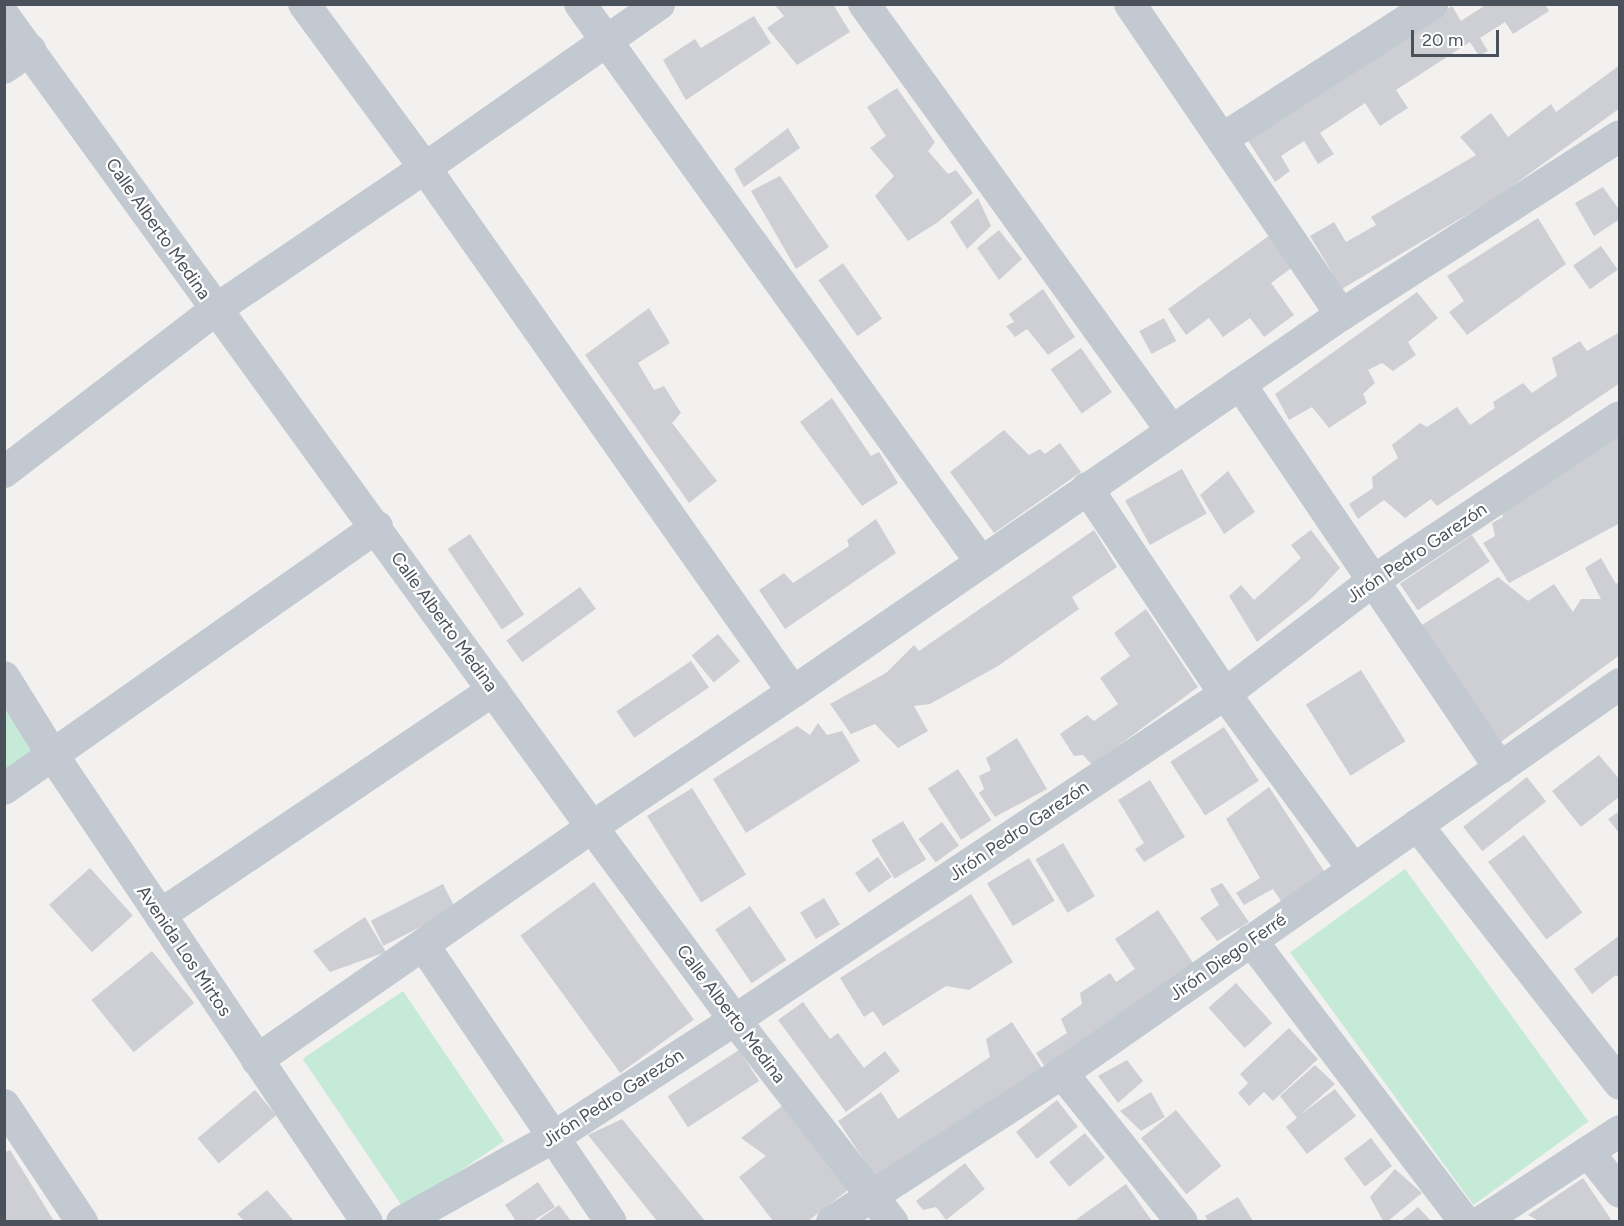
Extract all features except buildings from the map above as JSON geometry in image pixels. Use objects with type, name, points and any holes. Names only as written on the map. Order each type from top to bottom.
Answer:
[{"type":"street","points":[[304,4],[425,168],[793,692]]},
{"type":"street","points":[[580,4],[981,562]]},
{"type":"street","points":[[4,471],[215,310],[425,168],[658,4]]},
{"type":"street","points":[[864,4],[1170,430]]},
{"type":"street","points":[[1130,4],[1341,315]]},
{"type":"street","points":[[1222,139],[1432,4]]},
{"type":"street","name":"Calle Alberto Medina","points":[[4,16],[215,310],[377,527],[592,827],[735,1020],[892,1221]]},
{"type":"street","points":[[4,68],[30,50]]},
{"type":"street","points":[[257,1060],[1170,430],[1341,315],[1620,136]]},
{"type":"street","points":[[1240,384],[1500,768]]},
{"type":"street","name":"Jirón Pedro Garezón","points":[[402,1221],[554,1137],[735,1020],[1225,694],[1373,581],[1620,417]]},
{"type":"street","points":[[1087,488],[1225,694],[1353,869]]},
{"type":"street","points":[[4,789],[377,527]]},
{"type":"street","name":"Avenida Los Mirtos","points":[[4,677],[52,754],[367,1221]]},
{"type":"street","points":[[160,915],[493,690]]},
{"type":"street","name":"Jirón Diego Ferré","points":[[832,1221],[1062,1073],[1500,768],[1615,698]]},
{"type":"street","points":[[1418,825],[1620,1084]]},
{"type":"street","points":[[1251,940],[1465,1221]]},
{"type":"street","points":[[424,946],[611,1221]]},
{"type":"street","points":[[1062,1073],[1182,1221]]},
{"type":"street","points":[[4,1105],[82,1221]]},
{"type":"street","points":[[1481,1221],[1620,1131]]},
{"type":"street","points":[[1588,1152],[1620,1192]]},
{"type":"green space","points":[[4,708],[34,750],[4,772]]},
{"type":"green space","points":[[1405,869],[1588,1121],[1474,1205],[1290,952]]},
{"type":"green space","points":[[403,991],[504,1141],[404,1209],[303,1059]]}]
